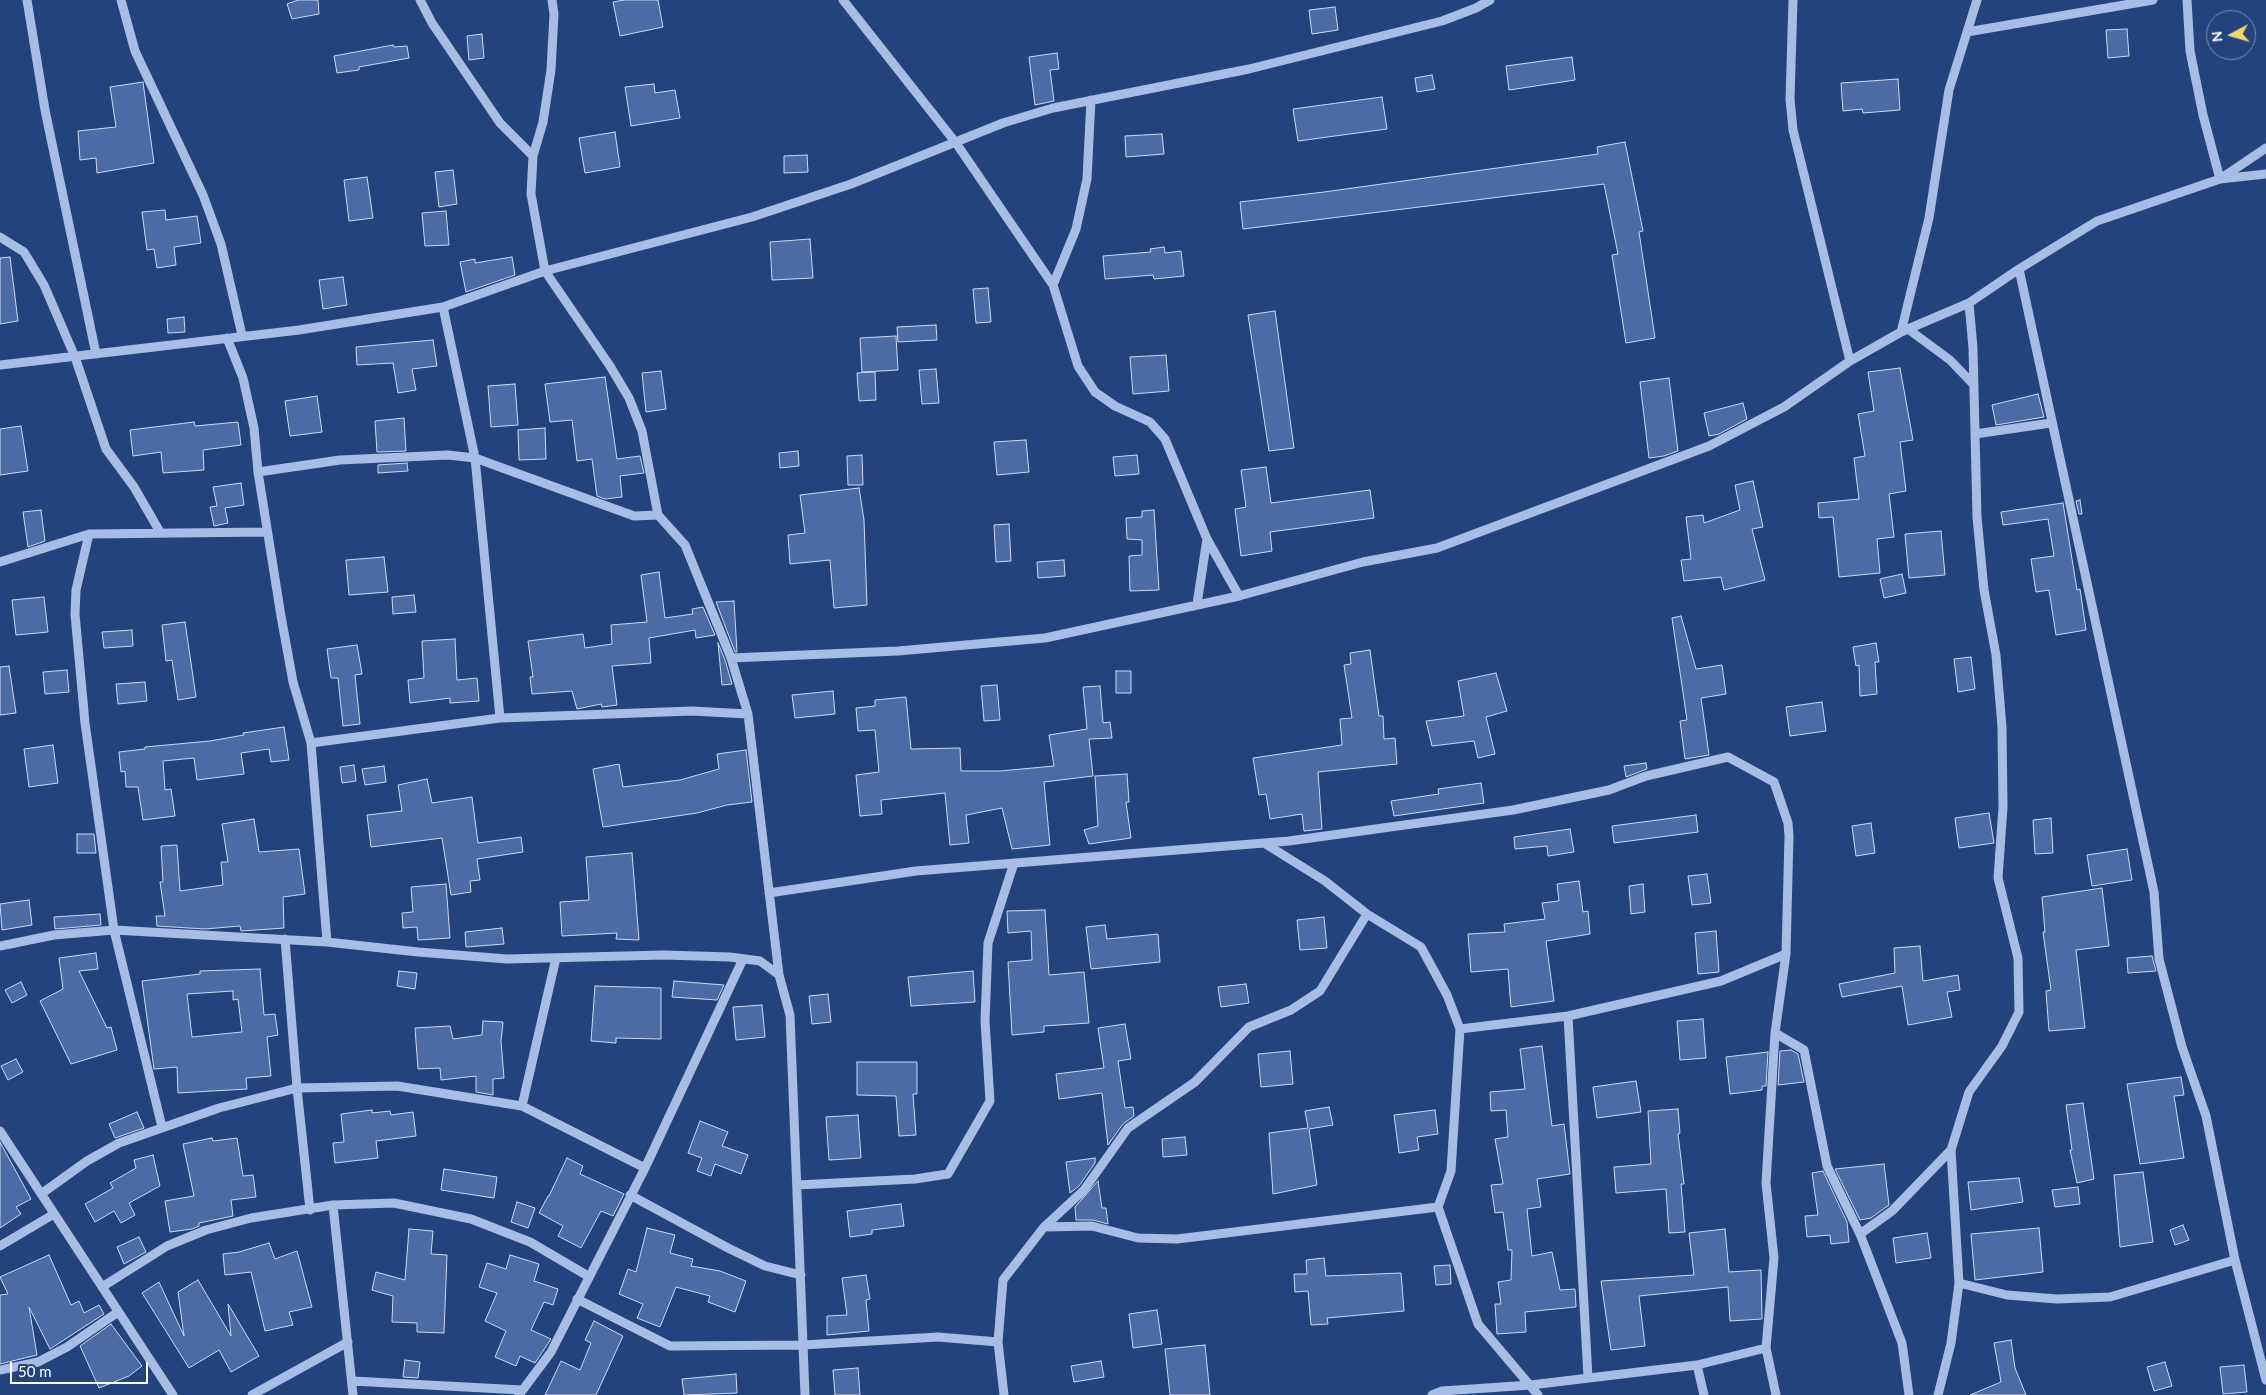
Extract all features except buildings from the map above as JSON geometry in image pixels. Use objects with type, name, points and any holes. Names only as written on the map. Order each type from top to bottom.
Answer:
[{"type":"street","points":[[27,0],[55,166],[80,271],[96,354]]},
{"type":"street","points":[[121,0],[135,51],[203,195],[221,244],[242,335]]},
{"type":"street","points":[[420,0],[432,23],[500,123],[533,156]]},
{"type":"street","points":[[552,0],[554,14],[551,70],[543,122],[533,156],[531,194],[545,271],[610,366],[629,398],[642,431],[658,515],[685,544],[731,658],[748,714],[779,975],[790,1015],[805,1395]]},
{"type":"street","points":[[844,0],[956,143],[1053,284],[1078,366],[1095,392],[1115,406],[1150,422],[1165,439],[1207,539],[1239,596]]},
{"type":"street","points":[[0,365],[242,335],[299,330],[443,307],[545,271],[752,217],[851,184],[956,143],[1002,122],[1052,108],[1249,69],[1442,21],[1476,8],[1490,0]]},
{"type":"street","points":[[1793,0],[1790,99],[1793,130],[1850,361]]},
{"type":"street","points":[[1904,331],[1929,218],[1949,90],[1977,0]]},
{"type":"street","points":[[1967,32],[2153,0]]},
{"type":"street","points":[[2187,0],[2190,51],[2203,115],[2220,179]]},
{"type":"street","points":[[1053,284],[1076,228],[1087,179],[1091,100]]},
{"type":"street","points":[[2220,179],[2266,148]]},
{"type":"street","points":[[731,658],[908,651],[1045,638],[1239,596],[1363,562],[1437,548],[1709,446],[1784,407],[1850,361],[1904,331],[1969,304],[2019,268],[2097,221],[2220,179],[2266,174]]},
{"type":"street","points":[[0,237],[24,252],[44,285],[75,357],[106,449],[134,487],[160,532]]},
{"type":"street","points":[[2019,268],[2051,423],[2086,571],[2132,800],[2154,892],[2160,959],[2182,1047],[2206,1116],[2235,1260],[2266,1380]]},
{"type":"street","points":[[1938,1395],[1950,1343],[1959,1284],[1952,1150],[1969,1092],[2002,1046],[2019,1012],[2018,958],[1998,878],[2003,807],[2002,727],[1996,655],[1984,590],[1977,517],[1973,348],[1969,304]]},
{"type":"street","points":[[443,307],[475,458],[500,718]]},
{"type":"street","points":[[1904,331],[1950,360],[1974,385]]},
{"type":"street","points":[[226,338],[243,378],[254,428],[267,532],[293,682],[311,743],[327,942]]},
{"type":"street","points":[[1975,434],[2051,423]]},
{"type":"street","points":[[258,472],[340,460],[405,455],[448,455],[475,458],[634,516],[658,515]]},
{"type":"street","points":[[0,562],[89,534],[267,532]]},
{"type":"street","points":[[89,534],[76,590],[75,614],[85,723],[114,930],[162,1127]]},
{"type":"street","points":[[1197,604],[1207,539]]},
{"type":"street","points":[[311,743],[500,718],[692,711],[748,714]]},
{"type":"street","points":[[768,893],[916,871],[1264,843],[1513,810],[1609,790],[1646,776],[1728,757],[1774,782],[1788,823],[1786,954],[1775,1033],[1766,1183],[1774,1258],[1766,1348],[1776,1395]]},
{"type":"street","points":[[1264,843],[1325,881],[1367,914],[1421,948],[1447,995],[1460,1029],[1451,1171],[1438,1207],[1478,1324],[1538,1395]]},
{"type":"street","points":[[798,1185],[915,1179],[948,1174],[990,1101],[985,1021],[988,943],[1014,863]]},
{"type":"street","points":[[1004,1395],[998,1342],[1003,1280],[1044,1227],[1084,1190],[1128,1128],[1195,1082],[1249,1028],[1291,1010],[1320,991],[1367,914]]},
{"type":"street","points":[[0,946],[54,935],[114,930],[327,942],[507,959],[664,955],[743,959],[760,961],[779,975]]},
{"type":"street","points":[[285,939],[297,1088],[310,1210]]},
{"type":"street","points":[[1460,1029],[1568,1016],[1721,981],[1786,954]]},
{"type":"street","points":[[522,1106],[556,958]]},
{"type":"street","points":[[352,1381],[521,1392],[551,1352],[588,1276],[645,1168],[743,959]]},
{"type":"street","points":[[1568,1016],[1588,1377]]},
{"type":"street","points":[[1775,1033],[1804,1050],[1827,1166],[1860,1234],[1902,1343],[1909,1395]]},
{"type":"street","points":[[41,1194],[88,1161],[119,1143],[219,1108],[297,1088],[397,1086],[522,1106],[645,1168]]},
{"type":"street","points":[[0,1131],[173,1395]]},
{"type":"street","points":[[1860,1234],[1892,1211],[1952,1150]]},
{"type":"street","points":[[630,1195],[765,1266],[801,1275]]},
{"type":"street","points":[[102,1287],[167,1246],[206,1230],[251,1218],[333,1205],[394,1203],[471,1219],[530,1242],[588,1276]]},
{"type":"street","points":[[333,1205],[353,1395]]},
{"type":"street","points":[[1044,1227],[1092,1226],[1138,1238],[1177,1239],[1438,1207]]},
{"type":"street","points":[[0,1246],[54,1214]]},
{"type":"street","points":[[1959,1284],[2007,1295],[2057,1299],[2110,1297],[2235,1260]]},
{"type":"street","points":[[577,1299],[670,1346],[803,1345],[938,1337],[998,1342]]},
{"type":"street","points":[[0,1370],[38,1362],[66,1348],[118,1312]]},
{"type":"street","points":[[252,1395],[348,1342]]},
{"type":"street","points":[[1432,1395],[1442,1391],[1531,1385],[1697,1364],[1766,1348]]},
{"type":"street","points":[[1697,1364],[1704,1395]]}]
